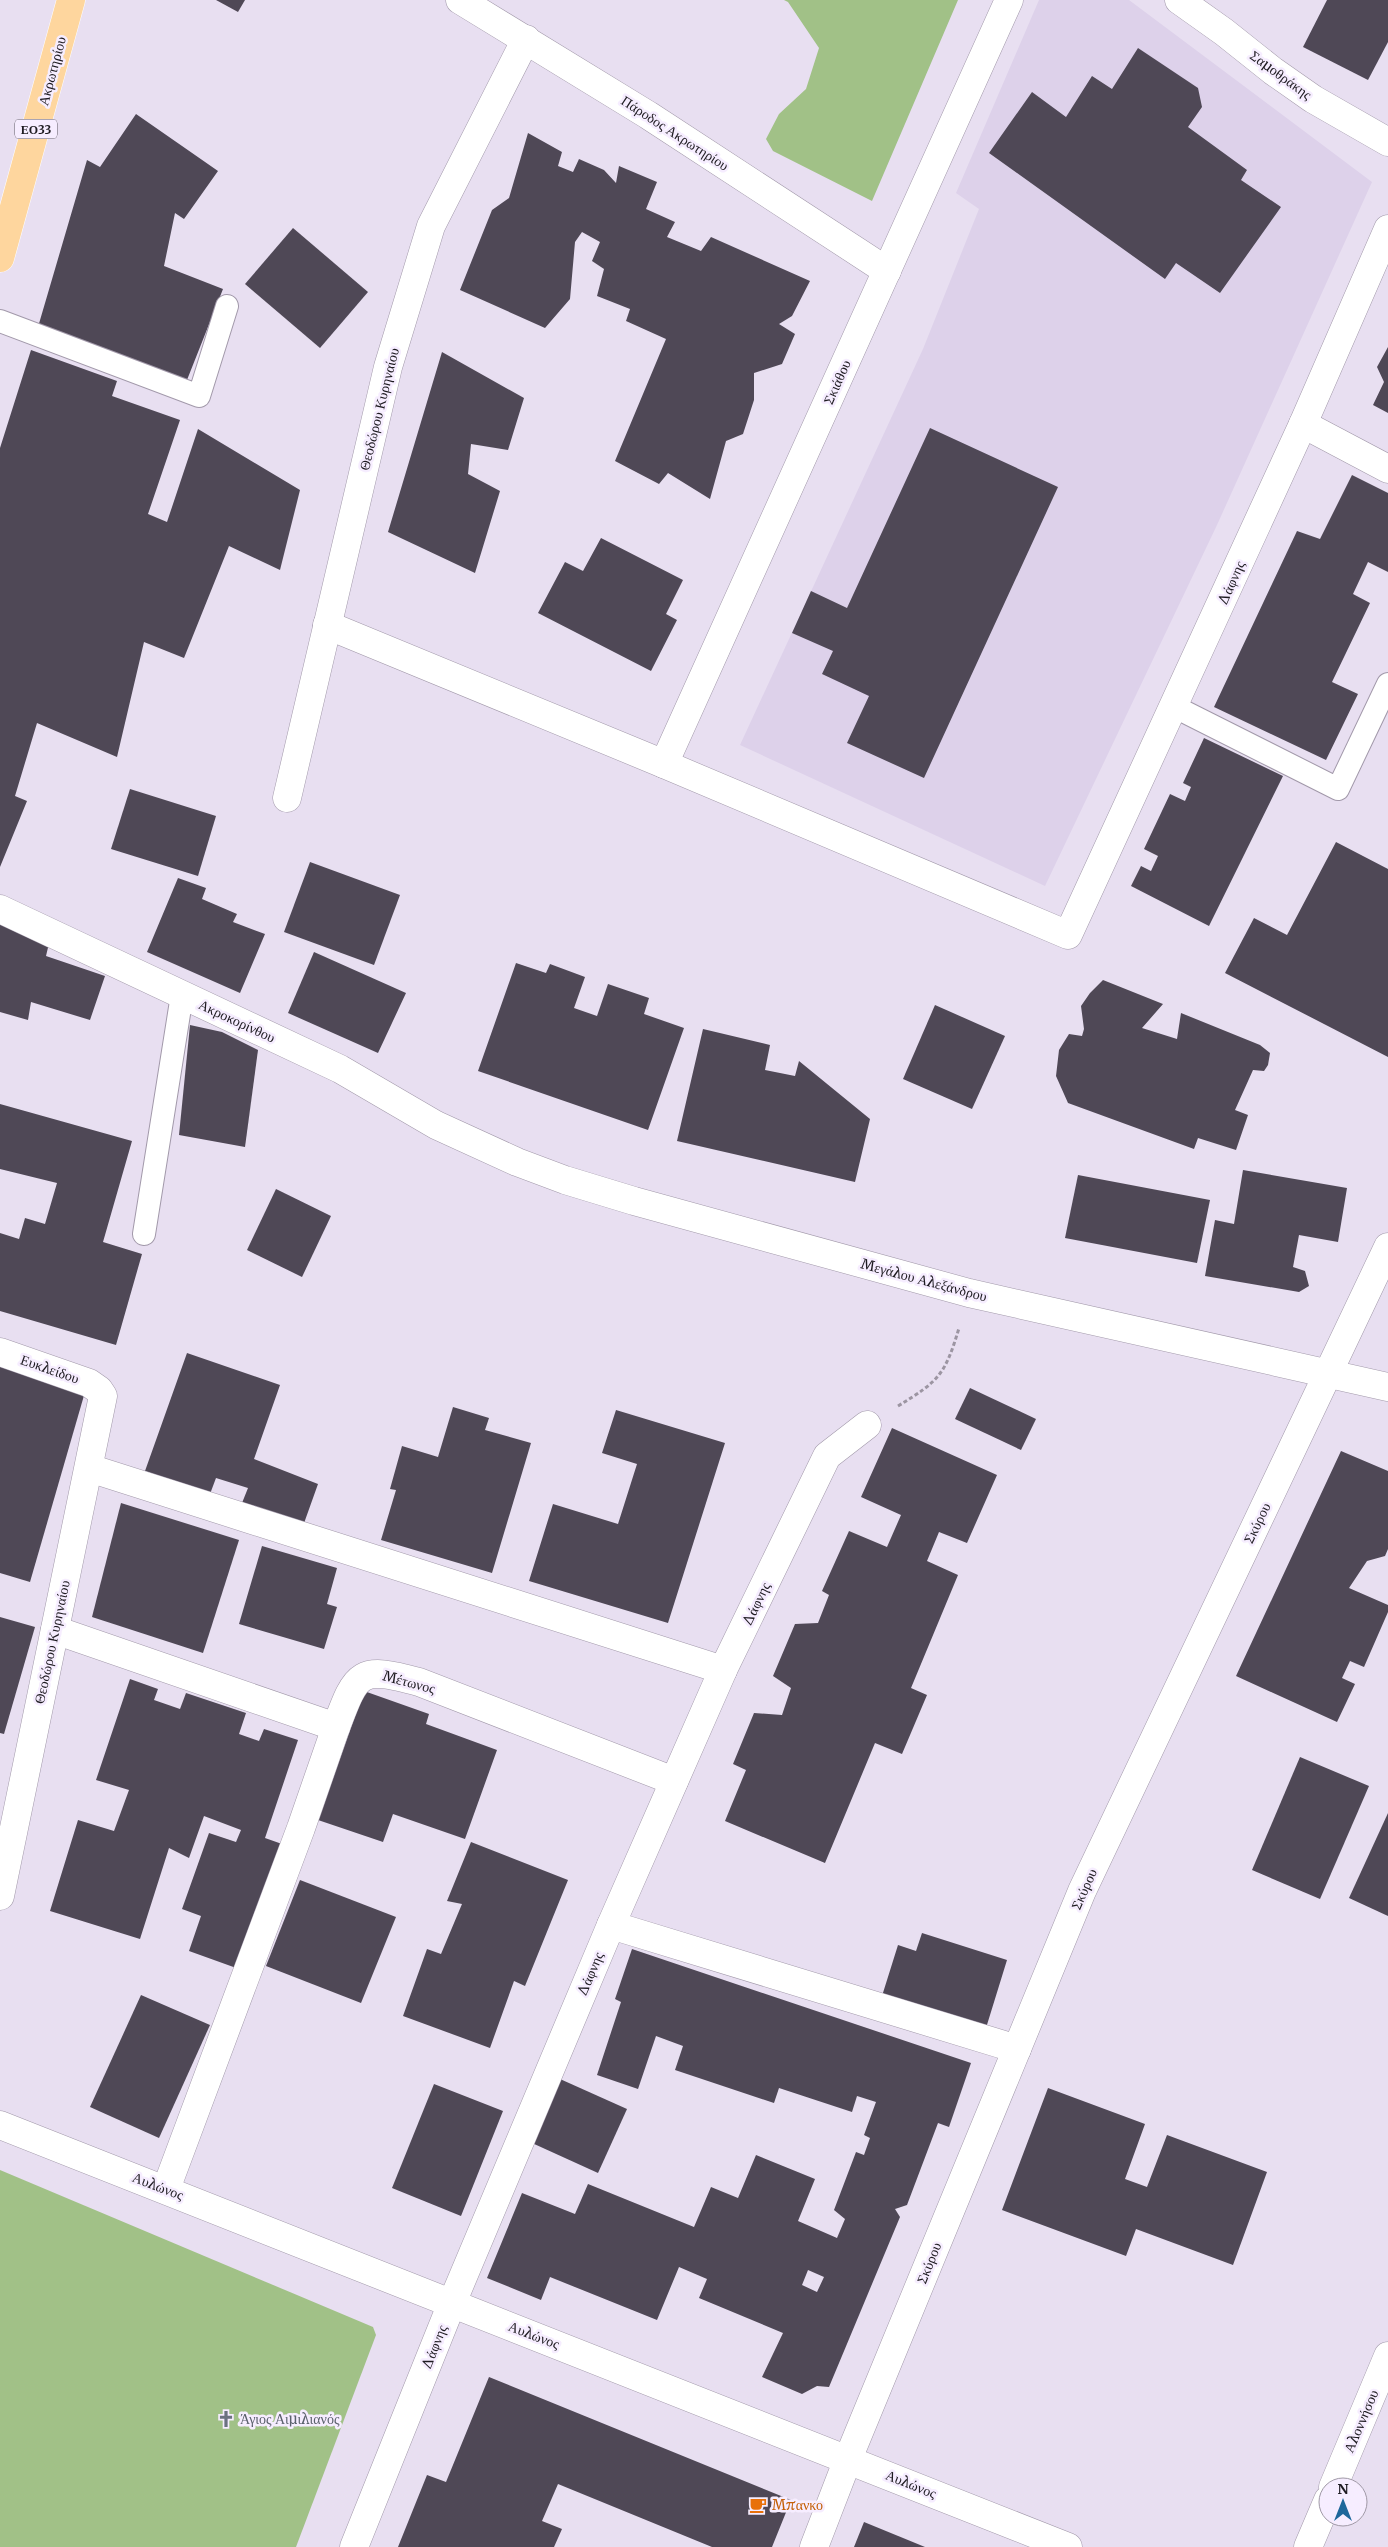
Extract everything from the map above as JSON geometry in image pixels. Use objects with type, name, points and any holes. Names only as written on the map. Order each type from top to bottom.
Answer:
[{"type":"main road","name":"Ακρωτηρίου","points":[[0,258],[7,203],[65,2]]},
{"type":"street","name":"Πάροδος Ακρωτηρίου","points":[[460,0],[648,116],[887,271]]},
{"type":"street","name":"Σκιάθου","points":[[664,764],[1009,0]]},
{"type":"street","name":"Σαμοθράκης","points":[[1179,0],[1313,99],[1388,142]]},
{"type":"street","name":"Θεοδώρου Κυρηναίου","points":[[286,798],[388,367],[421,254],[431,226],[526,39]]},
{"type":"street","name":"Δάφνης","points":[[664,764],[1068,935],[1175,706],[1303,424],[1388,229]]},
{"type":"street","points":[[1303,424],[1388,469]]},
{"type":"street","points":[[327,625],[664,764]]},
{"type":"street","name":"Ακροκορίνθου","points":[[0,909],[340,1069],[436,1125],[469,1140]]},
{"type":"street","name":"Μεγάλου Αλεξάνδρου","points":[[469,1140],[517,1162],[634,1201],[968,1293],[1388,1387]]},
{"type":"street","name":"Σκύρου","points":[[814,2547],[848,2459],[1082,1891],[1388,1247]]},
{"type":"street","name":"Ευκλείδου","points":[[0,1352],[74,1377],[99,1390]]},
{"type":"street","name":"Θεοδώρου Κυρηναίου","points":[[0,1896],[101,1416],[103,1396],[99,1390]]},
{"type":"street","name":"Δάφνης","points":[[354,2547],[452,2303],[611,1925],[723,1670],[827,1456],[867,1425]]},
{"type":"street","points":[[89,1468],[723,1670]]},
{"type":"street","points":[[55,1630],[336,1726]]},
{"type":"street","name":"Μέτωνος","points":[[166,2189],[297,1837],[350,1688],[356,1681],[365,1675],[378,1673],[391,1674],[418,1682],[674,1781]]},
{"type":"street","points":[[611,1925],[1018,2049]]},
{"type":"street","name":"Αυλώνος","points":[[0,2125],[1068,2547]]},
{"type":"street","name":"Αλοννήσου","points":[[1337,2477],[1388,2356]]},
{"type":"street","points":[[1308,2547],[1318,2524]]},
{"type":"lane","points":[[0,321],[199,396],[227,306]]},
{"type":"lane","points":[[1175,706],[1338,789],[1388,684]]},
{"type":"lane","points":[[144,1234],[182,995]]},
{"type":"path","points":[[867,1425],[926,1388],[943,1372],[953,1350],[968,1293]]},
{"type":"shaded area","points":[[1039,0],[1129,0],[1372,182],[1217,525],[1045,886],[740,745],[923,349],[979,209],[956,193]]},
{"type":"green space","points":[[784,0],[958,0],[872,201],[773,151],[766,139],[779,114],[806,89],[819,48],[788,2]]},
{"type":"green space","points":[[0,2170],[373,2327],[376,2335],[296,2547],[0,2547]]},
{"type":"building","points":[[216,0],[245,0],[238,12]]},
{"type":"building","points":[[1327,0],[1388,0],[1388,42],[1368,80],[1303,47]]},
{"type":"building","points":[[1138,48],[1198,88],[1202,107],[1188,127],[1247,170],[1241,180],[1281,207],[1220,293],[1176,263],[1165,279],[989,153],[1032,92],[1066,117],[1092,76],[1112,89]]},
{"type":"building","points":[[136,114],[218,171],[184,219],[175,213],[164,266],[223,289],[185,385],[38,327],[87,160],[100,167]]},
{"type":"building","points":[[528,133],[562,152],[558,166],[573,172],[579,159],[604,170],[616,183],[619,166],[657,182],[646,209],[675,222],[667,237],[701,251],[711,237],[810,281],[792,316],[779,324],[795,334],[782,364],[754,373],[754,400],[743,434],[726,441],[710,499],[668,473],[659,484],[615,461],[666,339],[626,321],[630,309],[597,296],[604,269],[592,261],[600,242],[582,232],[575,242],[570,299],[545,328],[460,290],[492,210],[509,198]]},
{"type":"building","points":[[293,228],[368,292],[320,348],[245,284]]},
{"type":"building","points":[[1388,347],[1388,413],[1373,405],[1384,382],[1377,367]]},
{"type":"building","points":[[31,350],[117,381],[112,396],[180,420],[148,514],[167,522],[198,429],[300,490],[280,570],[229,546],[184,658],[144,642],[117,757],[37,723],[15,796],[27,801],[0,867],[0,448]]},
{"type":"building","points":[[442,352],[524,398],[508,450],[471,444],[468,474],[500,491],[475,573],[388,532]]},
{"type":"building","points":[[930,428],[1058,487],[924,778],[847,743],[869,696],[822,674],[833,651],[792,633],[811,591],[847,608]]},
{"type":"building","points":[[1352,475],[1388,493],[1388,572],[1368,562],[1353,594],[1370,603],[1332,682],[1358,694],[1326,760],[1214,707],[1297,531],[1320,539]]},
{"type":"building","points":[[601,538],[683,580],[666,614],[677,620],[651,671],[538,613],[565,562],[583,571]]},
{"type":"building","points":[[1204,738],[1283,776],[1209,926],[1131,886],[1141,866],[1151,871],[1158,856],[1144,849],[1170,794],[1185,801],[1191,787],[1183,783]]},
{"type":"building","points":[[130,789],[216,816],[198,876],[111,849]]},
{"type":"building","points":[[1336,842],[1388,869],[1388,1057],[1225,973],[1254,918],[1287,935]]},
{"type":"building","points":[[310,862],[400,895],[374,965],[284,932]]},
{"type":"building","points":[[178,878],[206,888],[202,899],[237,914],[233,922],[265,934],[240,993],[147,952]]},
{"type":"building","points":[[0,915],[50,939],[46,956],[105,976],[90,1020],[31,1002],[28,1020],[0,1012]]},
{"type":"building","points":[[314,952],[406,993],[378,1053],[288,1013]]},
{"type":"building","points":[[516,963],[546,973],[550,964],[585,977],[574,1008],[597,1016],[608,984],[649,998],[644,1014],[684,1028],[648,1130],[478,1071]]},
{"type":"building","points":[[1103,980],[1163,1004],[1142,1028],[1177,1039],[1181,1013],[1260,1045],[1270,1053],[1268,1065],[1264,1071],[1253,1070],[1235,1110],[1248,1115],[1236,1150],[1198,1138],[1194,1149],[1068,1103],[1056,1076],[1059,1050],[1069,1034],[1082,1036],[1084,1029],[1081,1006],[1090,993]]},
{"type":"building","points":[[935,1005],[1005,1036],[972,1109],[903,1079]]},
{"type":"building","points":[[190,1025],[222,1032],[258,1050],[245,1147],[179,1135]]},
{"type":"building","points":[[703,1029],[770,1045],[765,1070],[795,1076],[799,1061],[870,1119],[855,1182],[677,1141]]},
{"type":"building","points":[[0,1104],[132,1141],[103,1242],[142,1254],[116,1345],[0,1311],[0,1233],[19,1239],[25,1218],[45,1224],[57,1183],[0,1169]]},
{"type":"building","points":[[1243,1170],[1347,1188],[1338,1242],[1299,1235],[1293,1267],[1305,1271],[1309,1286],[1299,1292],[1205,1276],[1215,1220],[1234,1224]]},
{"type":"building","points":[[1078,1175],[1210,1200],[1197,1263],[1065,1238]]},
{"type":"building","points":[[276,1189],[331,1216],[302,1277],[247,1250]]},
{"type":"building","points":[[187,1353],[280,1385],[254,1459],[318,1484],[303,1526],[242,1503],[248,1488],[216,1478],[210,1494],[145,1471]]},
{"type":"building","points":[[0,1365],[85,1392],[30,1582],[0,1573]]},
{"type":"building","points":[[970,1388],[1036,1419],[1021,1450],[955,1419]]},
{"type":"building","points":[[453,1407],[489,1418],[485,1430],[531,1443],[492,1573],[381,1540],[396,1490],[390,1489],[402,1446],[438,1457]]},
{"type":"building","points":[[616,1410],[725,1443],[668,1623],[529,1581],[553,1504],[618,1524],[637,1464],[602,1453]]},
{"type":"building","points":[[892,1428],[997,1475],[967,1543],[939,1532],[927,1561],[958,1575],[911,1688],[927,1695],[902,1754],[875,1743],[825,1863],[725,1821],[746,1770],[733,1764],[754,1713],[782,1715],[791,1688],[773,1676],[795,1624],[818,1623],[829,1595],[822,1591],[849,1531],[887,1547],[901,1515],[861,1497]]},
{"type":"building","points":[[1341,1451],[1388,1471],[1388,1549],[1385,1556],[1367,1561],[1349,1588],[1388,1605],[1388,1612],[1364,1667],[1350,1661],[1342,1678],[1355,1684],[1337,1722],[1236,1676]]},
{"type":"building","points":[[121,1503],[239,1540],[203,1653],[92,1617]]},
{"type":"building","points":[[262,1546],[337,1568],[327,1604],[337,1607],[324,1649],[239,1624]]},
{"type":"building","points":[[0,1617],[35,1627],[4,1734],[0,1733]]},
{"type":"building","points":[[130,1679],[158,1689],[154,1700],[180,1709],[186,1693],[246,1713],[239,1734],[259,1741],[264,1729],[298,1740],[265,1838],[282,1844],[239,1969],[189,1951],[201,1916],[182,1909],[209,1833],[236,1842],[241,1830],[204,1816],[189,1858],[169,1848],[140,1939],[50,1911],[78,1820],[114,1831],[129,1790],[96,1780]]},
{"type":"building","points":[[364,1691],[429,1714],[426,1724],[497,1750],[465,1839],[393,1814],[383,1842],[318,1820]]},
{"type":"building","points":[[1300,1757],[1369,1786],[1320,1899],[1252,1870]]},
{"type":"building","points":[[1388,1813],[1388,1916],[1349,1898]]},
{"type":"building","points":[[471,1842],[568,1880],[525,1986],[514,1981],[490,2048],[403,2016],[427,1949],[441,1954],[462,1904],[447,1901]]},
{"type":"building","points":[[300,1880],[396,1917],[361,2003],[266,1966]]},
{"type":"building","points":[[922,1933],[1007,1960],[986,2028],[882,1996],[898,1945],[916,1951]]},
{"type":"building","points":[[632,1949],[971,2063],[949,2127],[938,2123],[907,2205],[895,2209],[900,2217],[829,2387],[817,2386],[802,2394],[762,2377],[783,2333],[699,2298],[707,2279],[679,2267],[657,2320],[550,2277],[541,2300],[487,2278],[522,2193],[575,2214],[588,2184],[694,2227],[711,2187],[738,2198],[756,2155],[815,2179],[798,2221],[837,2238],[845,2219],[834,2210],[856,2152],[864,2155],[870,2138],[864,2135],[876,2102],[857,2096],[852,2112],[779,2088],[774,2103],[675,2070],[683,2046],[656,2036],[638,2089],[597,2075],[621,2002],[615,1999]],"holes":[[[808,2270],[824,2277],[817,2292],[802,2285]]]},
{"type":"building","points":[[141,1995],[210,2025],[159,2138],[90,2107]]},
{"type":"building","points":[[560,2079],[627,2109],[598,2173],[532,2143]]},
{"type":"building","points":[[434,2084],[503,2111],[461,2216],[392,2188]]},
{"type":"building","points":[[1048,2088],[1145,2124],[1125,2179],[1147,2187],[1167,2135],[1267,2172],[1233,2265],[1136,2229],[1126,2256],[1002,2210]]},
{"type":"building","points":[[489,2377],[791,2500],[772,2547],[712,2547],[558,2484],[542,2521],[562,2529],[554,2547],[398,2547],[427,2475],[446,2482]]},
{"type":"building","points":[[864,2522],[925,2547],[854,2547]]},
{"type":"place","name":"Άγιος Αιμιλιανός","points":[[226,2419]]},
{"type":"place","name":"Μπανκο","points":[[758,2505]]}]
